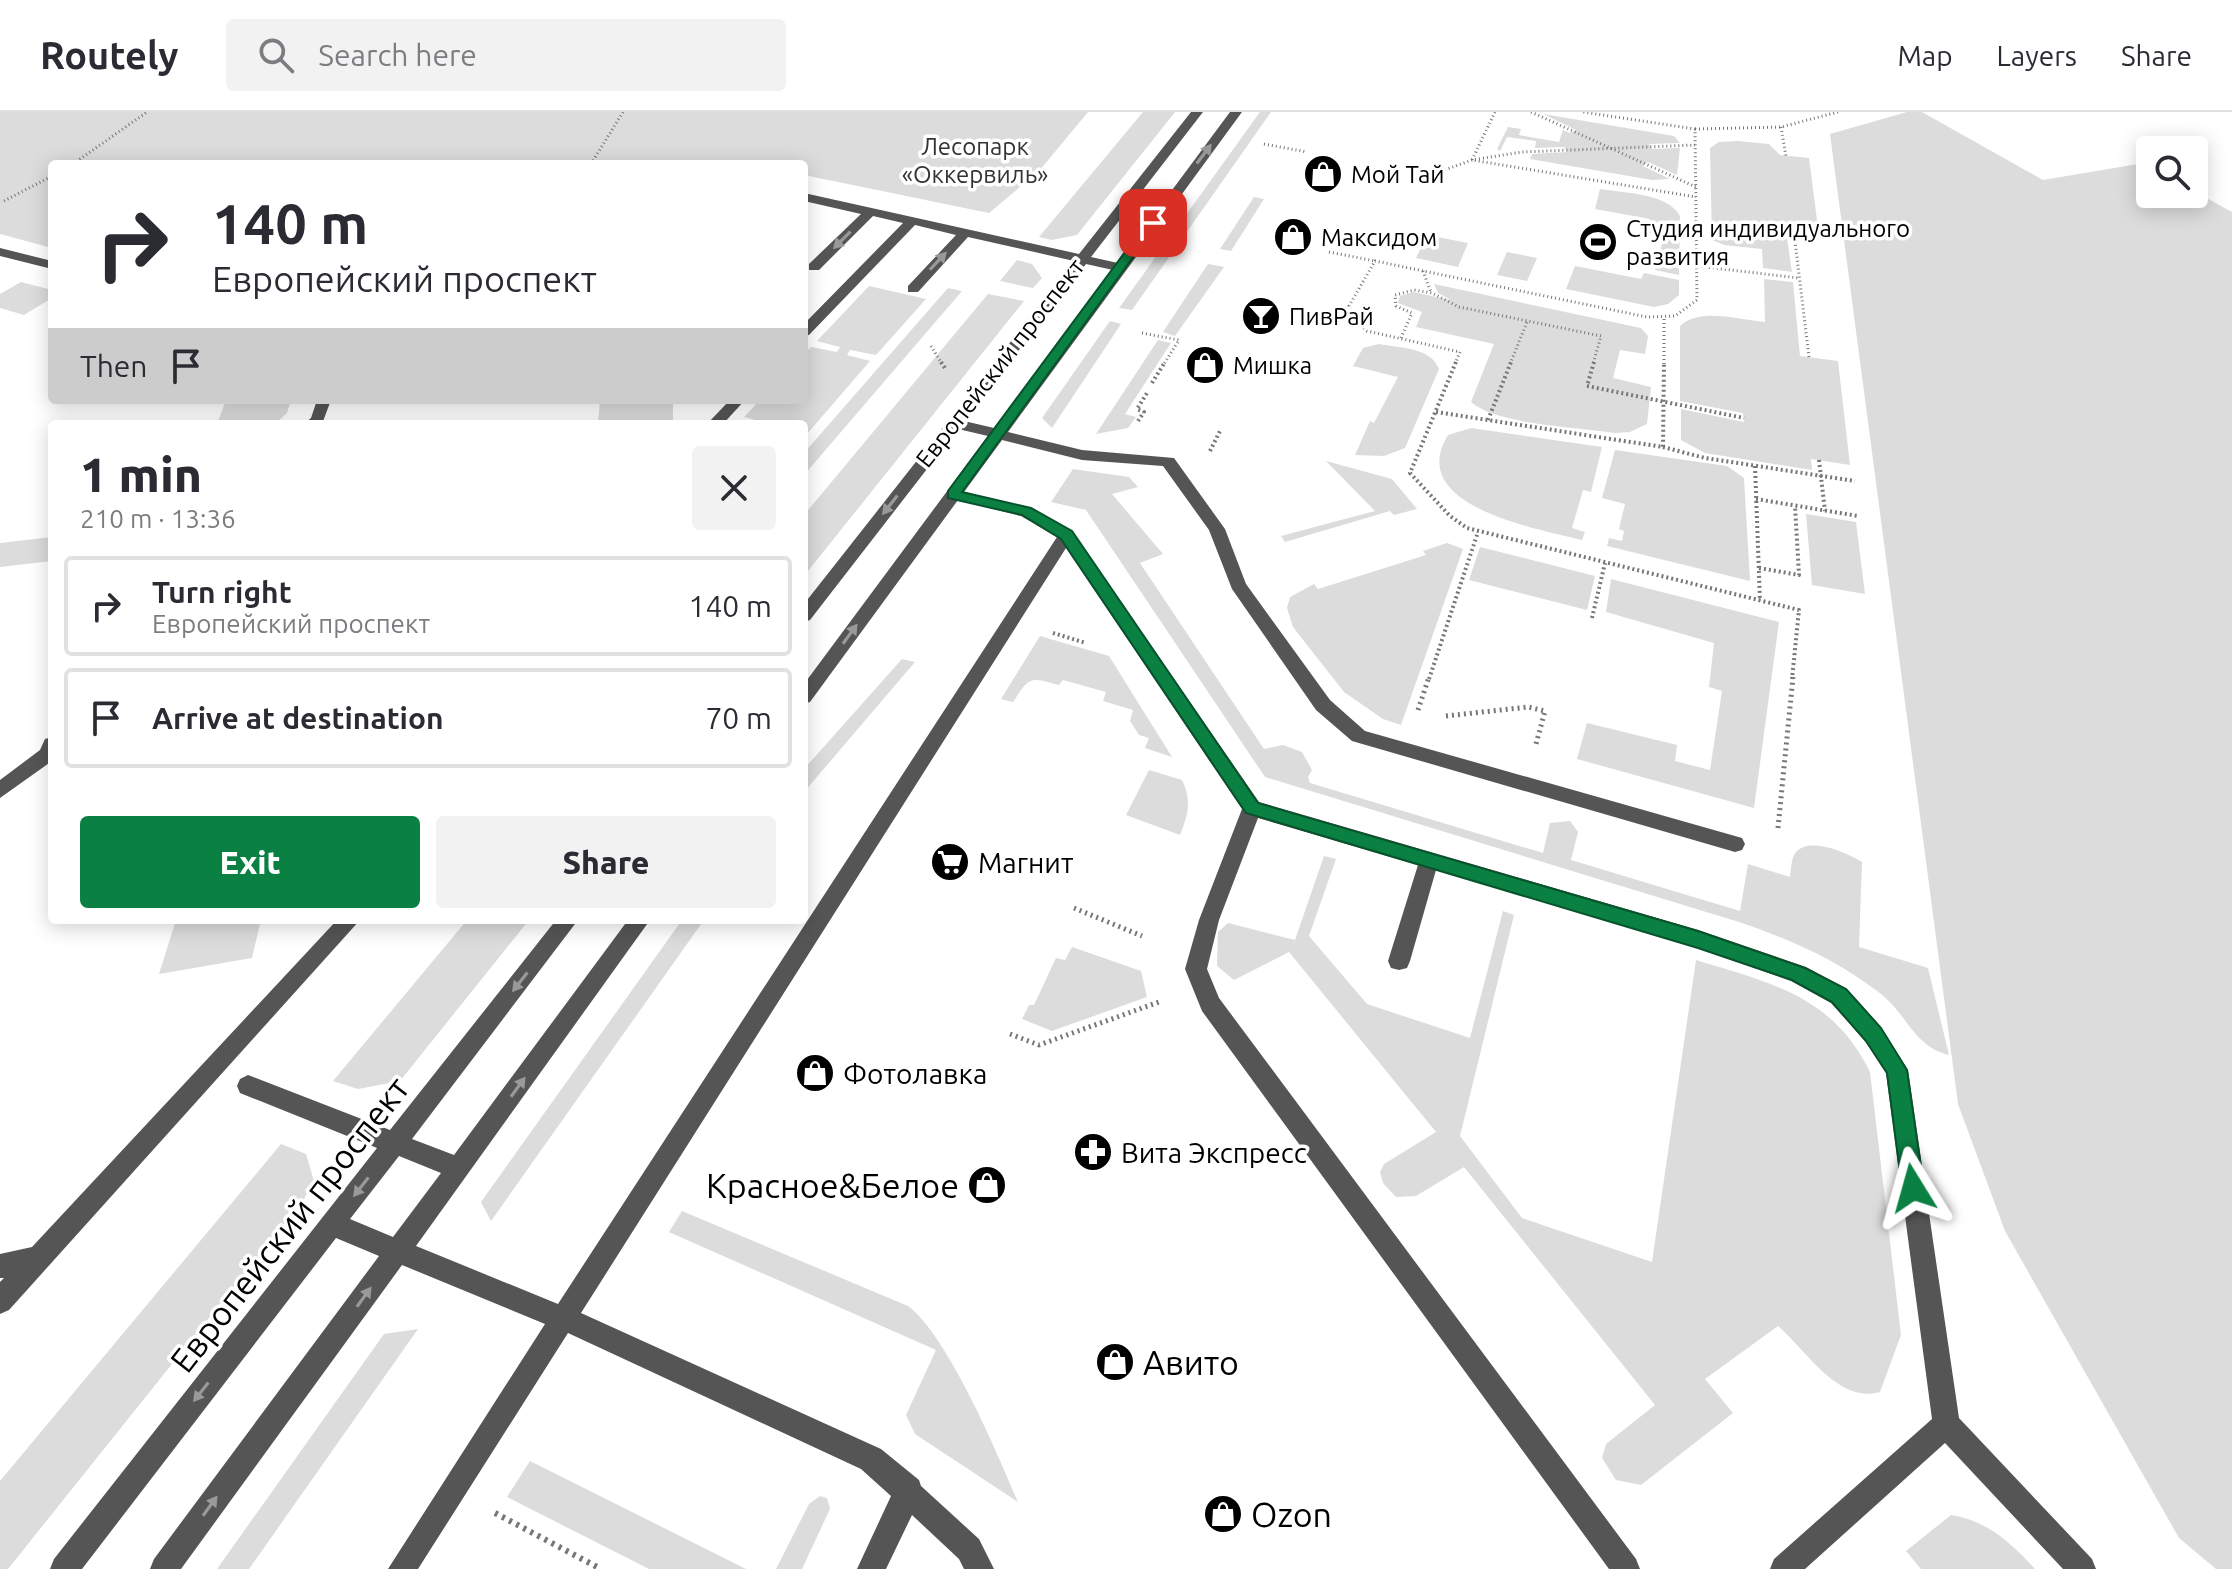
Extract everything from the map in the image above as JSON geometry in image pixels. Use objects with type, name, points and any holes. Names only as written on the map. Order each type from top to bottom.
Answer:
[{"type":"street","name":"Европейский проспект","points":[[808,611],[1197,112]]},
{"type":"street","name":"Европейский проспект","points":[[808,692],[1236,112]]},
{"type":"street","points":[[810,198],[1119,267]]},
{"type":"street","points":[[814,267],[869,213]]},
{"type":"street","points":[[808,328],[911,222]]},
{"type":"street","points":[[913,289],[964,234]]},
{"type":"street","points":[[0,252],[48,264]]},
{"type":"street","points":[[719,420],[734,404]]},
{"type":"street","points":[[954,423],[1082,455],[1168,461],[1217,529],[1238,585],[1323,705],[1359,736],[1735,844]]},
{"type":"street","points":[[953,494],[1026,512],[1066,535],[1252,808],[1698,939],[1798,974],[1839,996],[1873,1034],[1897,1070],[1946,1424],[2082,1569]]},
{"type":"street","points":[[402,1569],[560,1317],[1066,535]]},
{"type":"street","points":[[0,790],[48,754]]},
{"type":"street","points":[[1252,808],[1209,920],[1196,969],[1210,1004],[1626,1569]]},
{"type":"street","points":[[1399,961],[1429,861]]},
{"type":"street","points":[[0,1301],[346,924]]},
{"type":"street","name":"Европейский проспект","points":[[64,1569],[565,924]]},
{"type":"street","points":[[164,1569],[637,924]]},
{"type":"street","points":[[248,1086],[458,1168]]},
{"type":"street","points":[[332,1224],[560,1317],[871,1459],[909,1490],[969,1549],[980,1569]]},
{"type":"street","points":[[0,1266],[37,1259]]},
{"type":"street","points":[[1784,1569],[1946,1424]]},
{"type":"street","points":[[871,1569],[909,1490]]},
{"type":"path","points":[[81,160],[117,129],[147,112]]},
{"type":"path","points":[[593,160],[623,112]]},
{"type":"path","points":[[1472,160],[1495,112]]},
{"type":"path","points":[[1531,112],[1696,187]]},
{"type":"path","points":[[1583,112],[1695,129],[1781,127],[1838,112]]},
{"type":"path","points":[[1781,127],[1786,156]]},
{"type":"path","points":[[1329,252],[1664,318],[1686,312],[1697,300],[1695,129]]},
{"type":"path","points":[[1264,144],[1307,152]]},
{"type":"path","points":[[1414,172],[1431,175],[1472,160],[1522,152],[1695,145]]},
{"type":"path","points":[[1472,160],[1696,197]]},
{"type":"path","points":[[4,201],[48,178]]},
{"type":"path","points":[[1793,225],[1809,357]]},
{"type":"path","points":[[1375,261],[1349,306],[1354,320],[1367,331],[1460,352],[1410,473],[1450,516],[1478,532],[1799,610],[1777,835]]},
{"type":"path","points":[[1697,266],[1799,278]]},
{"type":"path","points":[[1423,271],[1432,293]]},
{"type":"path","points":[[1401,338],[1412,313],[1396,306],[1395,295],[1414,290],[1432,293],[1459,307],[1601,336],[1587,386],[1744,418]]},
{"type":"path","points":[[1663,447],[1664,318]]},
{"type":"path","points":[[1488,420],[1527,322]]},
{"type":"path","points":[[1142,333],[1179,340],[1152,383]]},
{"type":"path","points":[[1144,412],[1137,409],[1147,393]]},
{"type":"path","points":[[1436,412],[1855,481]]},
{"type":"path","points":[[1819,460],[1825,511]]},
{"type":"path","points":[[1755,466],[1760,601]]},
{"type":"path","points":[[1756,499],[1858,516]]},
{"type":"path","points":[[1759,568],[1799,575],[1795,506]]},
{"type":"path","points":[[1404,749],[1478,532]]},
{"type":"path","points":[[1592,618],[1605,563]]},
{"type":"path","points":[[1046,631],[1100,647]]},
{"type":"path","points":[[1413,722],[1528,707],[1545,711],[1540,727]]},
{"type":"path","points":[[1074,908],[1142,936]]},
{"type":"path","points":[[1010,1034],[1039,1045],[1159,1002]]},
{"type":"path","points":[[487,1508],[601,1569]]},
{"type":"green space","name":"Лесопарк «Оккервиль»","points":[[0,112],[1088,112],[1039,171],[989,213],[808,176],[808,160],[48,160],[48,247],[0,234]]},
{"type":"green space","points":[[1143,112],[1175,112],[1077,235],[1052,240],[1039,237]]},
{"type":"green space","points":[[1260,112],[1271,112],[1132,310],[1119,308]]},
{"type":"green space","points":[[1907,112],[1922,112],[2043,180],[2136,164],[2136,208],[2208,208],[2208,199],[2232,212],[2232,1569],[2216,1569],[2179,1538],[2005,1231],[1958,1104],[1830,134]]},
{"type":"green space","points":[[1543,114],[1674,136],[1680,143],[1649,144],[1652,149],[1680,148],[1677,175],[1648,162],[1643,166],[1670,179],[1652,180],[1530,159],[1532,154],[1568,152],[1564,147],[1535,148],[1536,141],[1507,137],[1500,151],[1497,149],[1508,127],[1521,129],[1519,135],[1559,142],[1563,130],[1570,133],[1576,130]]},
{"type":"green space","points":[[1719,142],[1769,144],[1780,155],[1809,158],[1818,228],[1785,225],[1792,272],[1763,268],[1762,249],[1724,245],[1712,240],[1710,148]]},
{"type":"green space","points":[[1600,189],[1656,198],[1674,208],[1680,216],[1679,275],[1655,270],[1664,236],[1649,233],[1650,219],[1595,209]]},
{"type":"green space","points":[[1254,197],[1264,199],[1231,251],[1220,249]]},
{"type":"green space","points":[[1427,235],[1468,243],[1458,267],[1416,258]]},
{"type":"green space","points":[[1507,252],[1537,258],[1527,281],[1497,275]]},
{"type":"green space","points":[[1017,260],[1032,264],[1042,278],[1033,288],[1000,281]]},
{"type":"green space","points":[[1208,264],[1224,267],[1175,336],[1163,332]]},
{"type":"green space","points":[[1575,266],[1641,279],[1644,273],[1679,280],[1679,295],[1668,304],[1654,307],[1566,289]]},
{"type":"green space","points":[[1764,279],[1793,282],[1800,356],[1838,361],[1850,465],[1811,459],[1812,470],[1705,453],[1681,440],[1681,409],[1744,422],[1743,413],[1680,401],[1680,326],[1688,320],[1709,316],[1765,322]]},
{"type":"green space","points":[[21,282],[48,289],[48,300],[24,315],[0,308],[0,294]]},
{"type":"green space","points":[[1434,284],[1641,328],[1648,336],[1645,354],[1620,350],[1613,378],[1651,387],[1647,424],[1630,432],[1615,433],[1518,420],[1483,410],[1471,402],[1494,344],[1416,327],[1422,312],[1398,303],[1400,296],[1413,292],[1451,300],[1438,293]]},
{"type":"green space","points":[[869,286],[926,299],[876,355],[850,350],[847,355],[870,361],[808,433],[808,420],[756,420],[744,417],[756,404],[808,404],[808,350],[811,347],[837,352],[840,347],[817,341]]},
{"type":"green space","points":[[948,288],[962,291],[808,470],[808,448]]},
{"type":"green space","points":[[988,294],[1024,301],[808,571],[808,510]]},
{"type":"green space","points":[[1110,321],[1121,324],[1052,428],[1042,418]]},
{"type":"green space","points":[[1158,340],[1171,343],[1125,414],[1136,417],[1128,428],[1096,434]]},
{"type":"green space","points":[[1379,344],[1422,352],[1439,369],[1405,448],[1384,456],[1355,455],[1370,421],[1374,423],[1398,377],[1353,366],[1363,348]]},
{"type":"green space","points":[[224,404],[290,404],[287,413],[279,420],[218,420]]},
{"type":"green space","points":[[600,404],[673,404],[673,420],[598,420]]},
{"type":"green space","points":[[1471,428],[1602,447],[1591,492],[1583,490],[1572,528],[1585,532],[1582,540],[1510,521],[1460,497],[1444,480],[1439,460],[1448,435]]},
{"type":"green space","points":[[1615,450],[1727,466],[1744,478],[1750,581],[1607,546],[1609,538],[1622,541],[1624,531],[1619,529],[1625,504],[1602,498]]},
{"type":"green space","points":[[1326,461],[1392,479],[1417,509],[1394,515],[1390,511],[1285,542],[1281,536],[1375,511]]},
{"type":"green space","points":[[1073,469],[1129,477],[1138,487],[1112,494],[1163,554],[1140,563],[1264,749],[1283,745],[1302,752],[1312,770],[1308,777],[1310,783],[1543,853],[1550,823],[1570,821],[1578,832],[1571,860],[1740,911],[1748,864],[1790,877],[1793,857],[1802,847],[1819,846],[1848,854],[1862,862],[1859,947],[1928,968],[1949,1055],[1926,1044],[1887,999],[1861,980],[1776,935],[1265,777],[1086,510],[1051,502]]},
{"type":"green space","points":[[1806,514],[1856,522],[1865,594],[1812,585]]},
{"type":"green space","points":[[48,537],[48,561],[0,567],[0,543]]},
{"type":"green space","points":[[1447,543],[1463,549],[1401,725],[1383,719],[1344,692],[1293,627],[1287,608],[1290,597],[1314,584],[1318,589],[1426,555],[1423,551]]},
{"type":"green space","points":[[1480,547],[1595,576],[1587,610],[1469,580]]},
{"type":"green space","points":[[1611,579],[1779,622],[1754,808],[1577,759],[1587,723],[1677,745],[1675,761],[1710,770],[1722,691],[1709,687],[1714,643],[1606,612]]},
{"type":"green space","points":[[1040,636],[1109,656],[1172,757],[1145,748],[1149,738],[1139,735],[1130,721],[1133,710],[1103,701],[1106,692],[1063,680],[1059,685],[1036,680],[1027,683],[1013,702],[1001,699]]},
{"type":"green space","points":[[902,659],[915,662],[808,787],[808,765]]},
{"type":"green space","points":[[1149,770],[1182,780],[1188,808],[1180,835],[1126,815]]},
{"type":"green space","points":[[1324,856],[1336,859],[1309,936],[1367,1004],[1470,1038],[1503,911],[1514,915],[1460,1136],[1522,1218],[1652,1262],[1696,960],[1797,996],[1838,1026],[1855,1046],[1870,1072],[1901,1335],[1880,1392],[1865,1394],[1837,1383],[1778,1326],[1705,1379],[1733,1413],[1641,1485],[1616,1480],[1602,1458],[1606,1444],[1655,1405],[1464,1167],[1416,1196],[1396,1197],[1383,1183],[1380,1172],[1384,1164],[1436,1132],[1289,952],[1234,980],[1217,966],[1218,932],[1228,923],[1295,940]]},
{"type":"green space","points":[[175,924],[260,924],[252,958],[159,974]]},
{"type":"green space","points":[[464,924],[526,924],[400,1081],[358,1089],[333,1081]]},
{"type":"green space","points":[[679,924],[701,924],[491,1221],[481,1202]]},
{"type":"green space","points":[[1072,947],[1141,971],[1147,997],[1052,1031],[1022,1019],[1029,1005],[1034,1005],[1056,958],[1065,960]]},
{"type":"green space","points":[[281,1144],[306,1154],[314,1181],[304,1199],[8,1569],[0,1569],[0,1481]]},
{"type":"green space","points":[[682,1211],[908,1306],[939,1342],[955,1368],[985,1426],[1018,1502],[915,1434],[906,1415],[936,1350],[669,1232]]},
{"type":"green space","points":[[418,1329],[249,1569],[217,1569],[384,1334]]},
{"type":"green space","points":[[530,1461],[746,1569],[649,1569],[507,1497]]},
{"type":"green space","points":[[820,1496],[827,1498],[830,1509],[802,1569],[776,1569],[809,1504]]},
{"type":"green space","points":[[1951,1515],[1976,1522],[1998,1534],[2035,1569],[1921,1569],[1906,1551]]},
{"type":"place","name":"Мой Тай","points":[[1323,174]]},
{"type":"place","name":"Максидом","points":[[1293,237]]},
{"type":"place","name":"Студия индивидуального развития","points":[[1598,242]]},
{"type":"place","name":"ПивРай","points":[[1261,316]]},
{"type":"place","name":"Мишка","points":[[1205,365]]},
{"type":"place","name":"Магнит","points":[[950,862]]},
{"type":"place","name":"Фотолавка","points":[[815,1073]]},
{"type":"place","name":"Вита Экспресс","points":[[1093,1152]]},
{"type":"place","name":"Красное&Белое","points":[[987,1185]]},
{"type":"place","name":"Авито","points":[[1115,1362]]},
{"type":"place","name":"Ozon","points":[[1223,1514]]},
{"type":"route","points":[[1153,223],[953,494],[1026,512],[1066,535],[1252,808],[1698,939],[1798,974],[1839,996],[1873,1034],[1897,1070],[1913,1188]]}]
